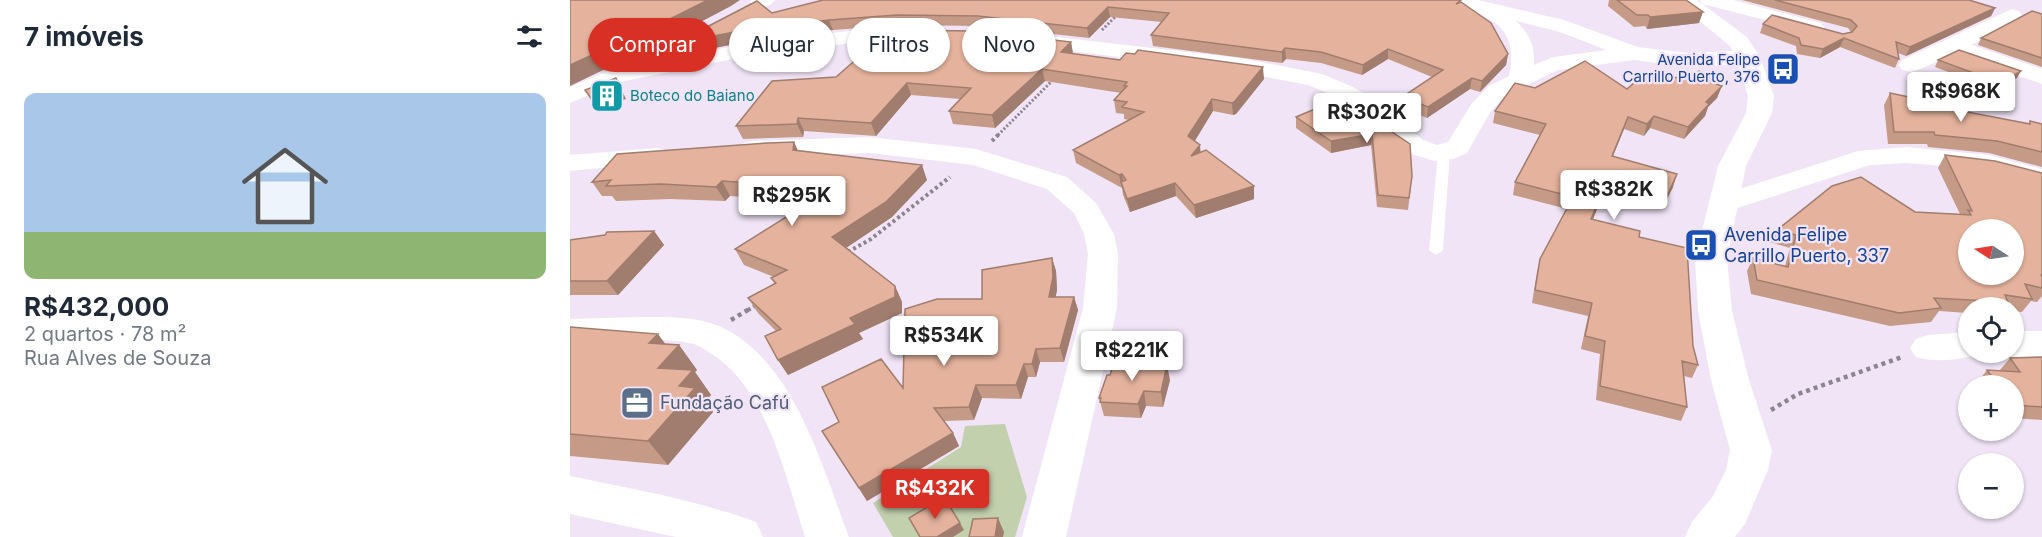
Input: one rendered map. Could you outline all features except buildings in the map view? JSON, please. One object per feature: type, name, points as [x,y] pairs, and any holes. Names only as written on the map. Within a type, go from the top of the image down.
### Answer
[{"type":"street","points":[[1453,0],[1483,5],[1564,26],[1634,53],[1689,60],[1748,57]]},
{"type":"street","points":[[1684,0],[1739,42],[1748,57],[1761,96],[1759,112],[1732,166],[1711,259],[1715,311],[1730,380],[1750,450],[1747,470],[1729,510],[1708,537]]},
{"type":"street","points":[[1710,0],[1829,31]]},
{"type":"street","points":[[739,13],[763,1]]},
{"type":"street","points":[[1483,5],[1518,34],[1523,41],[1526,55],[1520,79]]},
{"type":"street","points":[[1910,65],[1954,46],[2012,15]]},
{"type":"street","points":[[617,76],[793,42],[847,36]]},
{"type":"street","points":[[1056,44],[1240,64],[1314,80],[1343,91],[1370,107],[1406,141],[1423,150],[1444,153],[1458,147],[1481,108],[1497,91],[1553,64],[1634,53]]},
{"type":"street","points":[[1954,46],[2042,77]]},
{"type":"street","points":[[1689,60],[1760,89]]},
{"type":"street","points":[[570,96],[625,72]]},
{"type":"street","points":[[722,151],[870,145],[976,157],[1057,183],[1086,209],[1099,234],[1103,254],[1100,308],[1044,537]]},
{"type":"street","points":[[570,163],[687,154]]},
{"type":"street","points":[[1722,204],[1867,157],[1906,155],[1958,159],[1989,163],[2042,178]]},
{"type":"street","points":[[570,331],[630,328],[705,334],[735,351],[748,365],[780,411],[827,537]]},
{"type":"street","points":[[2024,344],[2042,344]]},
{"type":"street","points":[[1928,348],[1958,346]]},
{"type":"street","points":[[570,495],[675,517],[741,537]]},
{"type":"lane","points":[[1436,250],[1444,153]]},
{"type":"path","points":[[840,257],[871,239],[976,157],[1123,8]]},
{"type":"path","points":[[705,334],[767,298]]},
{"type":"path","points":[[1750,450],[1766,413],[1798,394],[1928,348]]},
{"type":"green space","points":[[1005,424],[1027,497],[1015,537],[893,537],[873,503],[961,447],[965,426]]},
{"type":"place","name":"Avenida Felipe Carrillo Puerto, 376","points":[[1783,69]]},
{"type":"place","name":"Boteco do Baiano","points":[[607,96]]},
{"type":"place","name":"Avenida Felipe Carrillo Puerto, 337","points":[[1701,245]]},
{"type":"place","name":"Fundação Cafú","points":[[637,403]]}]
